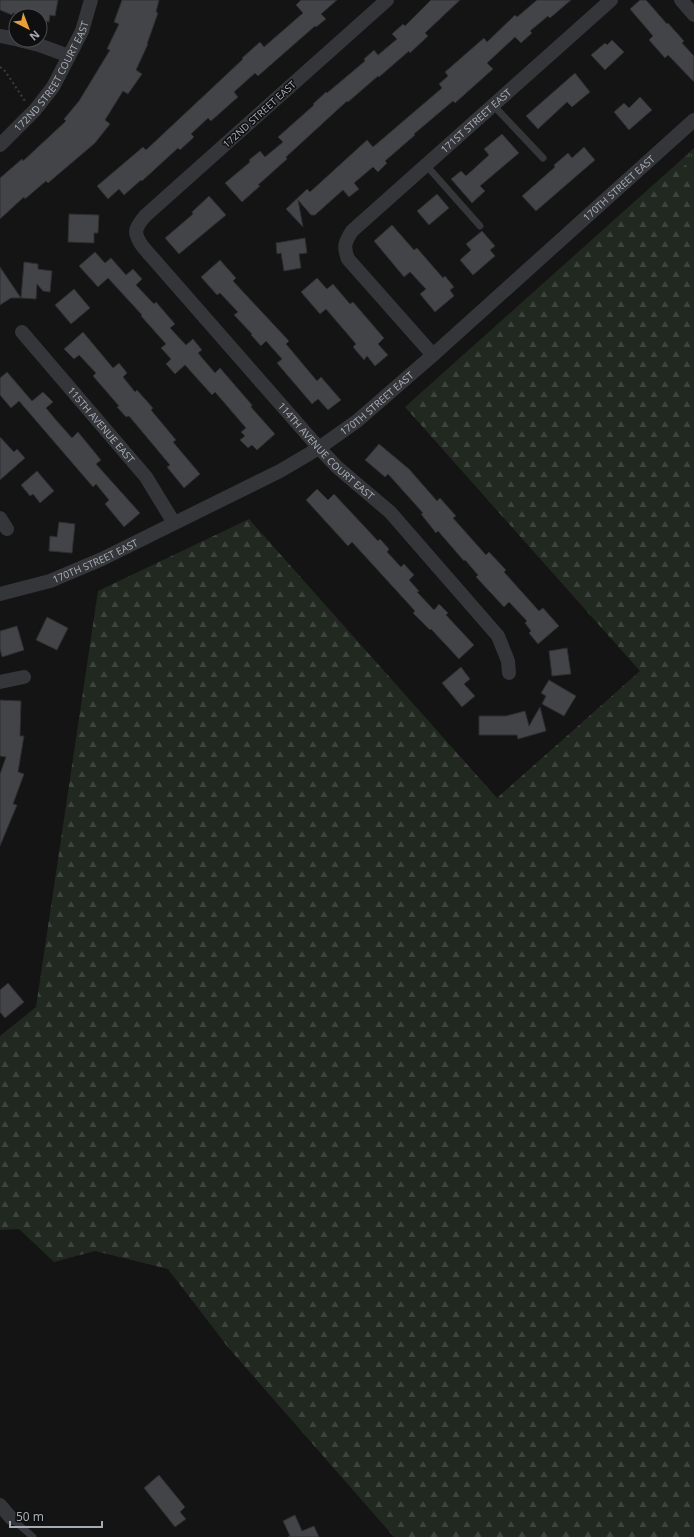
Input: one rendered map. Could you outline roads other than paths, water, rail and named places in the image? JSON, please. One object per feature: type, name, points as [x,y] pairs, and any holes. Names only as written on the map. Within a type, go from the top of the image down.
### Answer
[{"type":"street","name":"172ND STREET COURT EAST","points":[[0,145],[35,110],[53,87],[82,31],[91,0]]},
{"type":"street","name":"172ND STREET EAST","points":[[136,230],[137,225],[145,216],[386,0]]},
{"type":"street","name":"171ST STREET EAST","points":[[433,355],[357,271],[348,259],[344,246],[352,231],[611,0]]},
{"type":"street","points":[[681,0],[694,15]]},
{"type":"street","points":[[48,48],[69,56]]},
{"type":"street","name":"170TH STREET EAST","points":[[0,594],[50,581],[102,559],[280,471],[319,448],[357,421],[433,355],[694,120]]},
{"type":"street","name":"114TH AVENUE COURT EAST","points":[[136,230],[137,238],[143,247],[319,448],[337,467],[390,512],[498,636],[508,661],[509,673]]},
{"type":"street","name":"115TH AVENUE EAST","points":[[22,332],[146,477],[174,523]]},
{"type":"street","points":[[0,682],[24,677]]},
{"type":"street","points":[[0,1505],[11,1518]]},
{"type":"lane","points":[[493,105],[543,158]]},
{"type":"lane","points":[[426,165],[480,226]]},
{"type":"lane","points":[[11,1518],[33,1537]]}]
